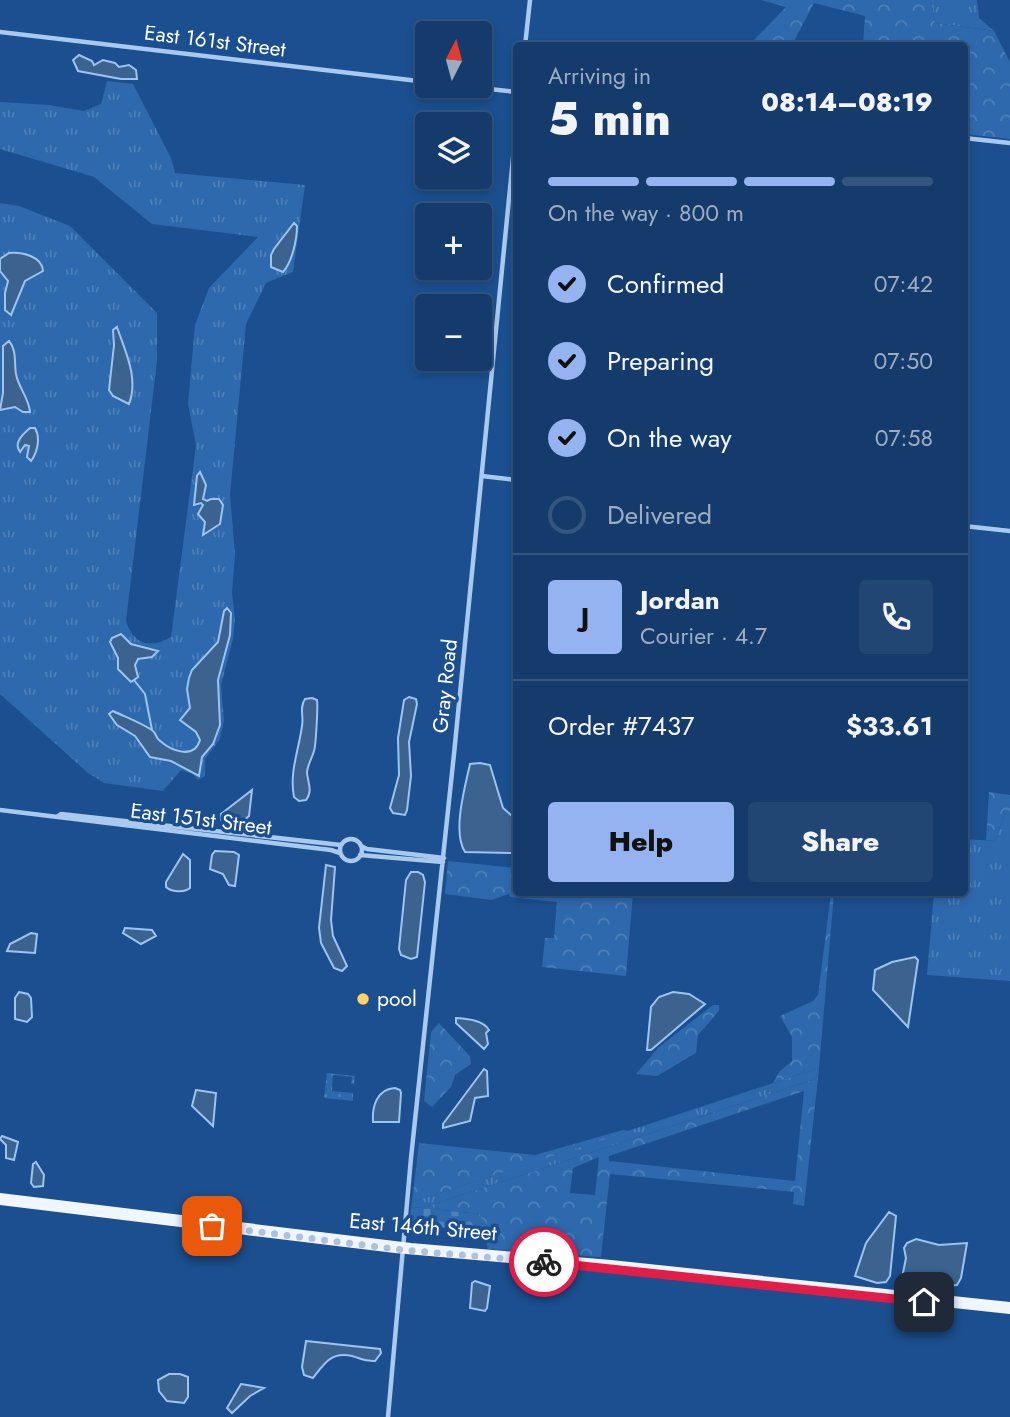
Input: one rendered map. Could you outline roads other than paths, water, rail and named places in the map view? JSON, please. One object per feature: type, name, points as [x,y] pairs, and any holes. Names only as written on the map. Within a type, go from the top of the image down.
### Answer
[{"type":"main road","name":"East 146th Street","points":[[0,1196],[403,1248],[611,1262],[1010,1305]]},
{"type":"main road","name":"East 146th Street","points":[[0,1202],[403,1248],[1010,1311]]},
{"type":"street","points":[[525,42],[530,0]]},
{"type":"street","name":"East 161st Street","points":[[0,32],[415,81]]},
{"type":"street","points":[[492,89],[513,92]]},
{"type":"street","points":[[968,138],[1010,143]]},
{"type":"street","name":"Gray Road","points":[[388,1417],[513,159]]},
{"type":"street","points":[[482,476],[513,480]]},
{"type":"street","points":[[968,526],[1010,531]]},
{"type":"street","name":"East 151st Street","points":[[0,810],[340,853]]},
{"type":"street","name":"East 151st Street","points":[[58,816],[61,814],[341,845]]},
{"type":"street","points":[[361,846],[360,855],[356,859],[350,860],[340,853],[344,841],[352,839],[367,849],[444,860]]},
{"type":"street","points":[[360,855],[444,860]]},
{"type":"waterway","points":[[134,680],[145,694],[152,730]]},
{"type":"place","name":"pool","points":[[363,999]]}]
